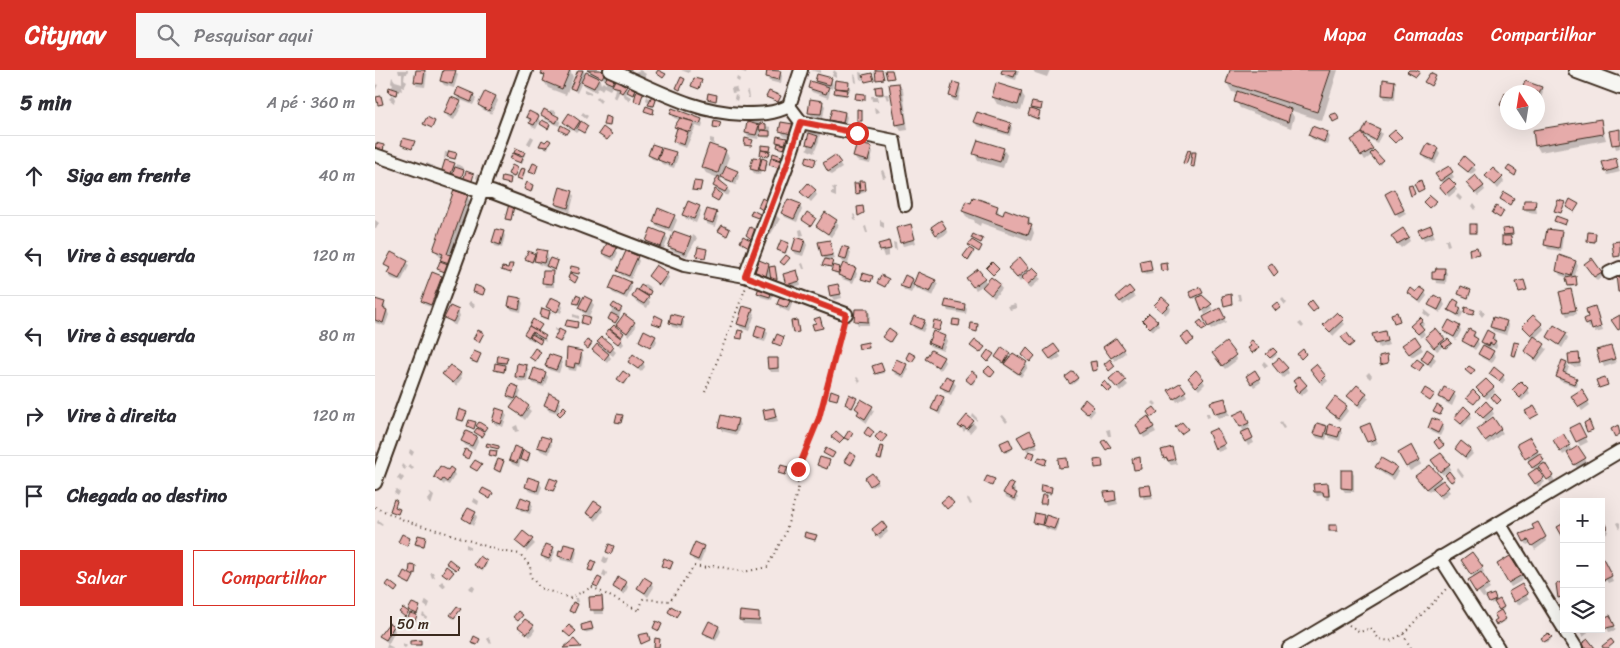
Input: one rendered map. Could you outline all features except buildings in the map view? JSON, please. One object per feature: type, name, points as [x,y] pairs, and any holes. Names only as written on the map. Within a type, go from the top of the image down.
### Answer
[{"type":"main road","points":[[1577,70],[1620,86]]},
{"type":"street","points":[[375,483],[526,70]]},
{"type":"street","points":[[610,70],[693,106],[722,114],[762,114],[789,106]]},
{"type":"street","points":[[789,106],[801,70]]},
{"type":"street","points":[[789,106],[801,122],[894,141],[905,205]]},
{"type":"street","points":[[745,276],[787,165],[801,122]]},
{"type":"street","points":[[375,155],[482,192],[492,192],[684,265],[745,276],[846,314]]},
{"type":"street","points":[[1289,648],[1620,451]]},
{"type":"street","points":[[1499,522],[1560,622]]},
{"type":"street","points":[[1440,557],[1498,648]]},
{"type":"street","points":[[1567,633],[1576,648]]},
{"type":"path","points":[[705,392],[746,287],[745,276]]},
{"type":"path","points":[[375,507],[406,521],[499,551],[520,554],[531,566],[531,577],[541,588],[570,598],[593,587],[639,611],[643,599],[670,601],[694,566],[707,568],[712,565],[744,572],[767,567],[785,534],[798,489],[798,469],[819,418],[846,314]]},
{"type":"path","points":[[1339,618],[1361,632],[1371,628],[1379,639],[1390,641],[1403,634],[1449,585],[1457,582]]},
{"type":"path","points":[[1403,634],[1411,648]]},
{"type":"route","points":[[798,469],[819,418],[846,314],[785,289],[745,276],[787,165],[801,122],[857,133]]}]
